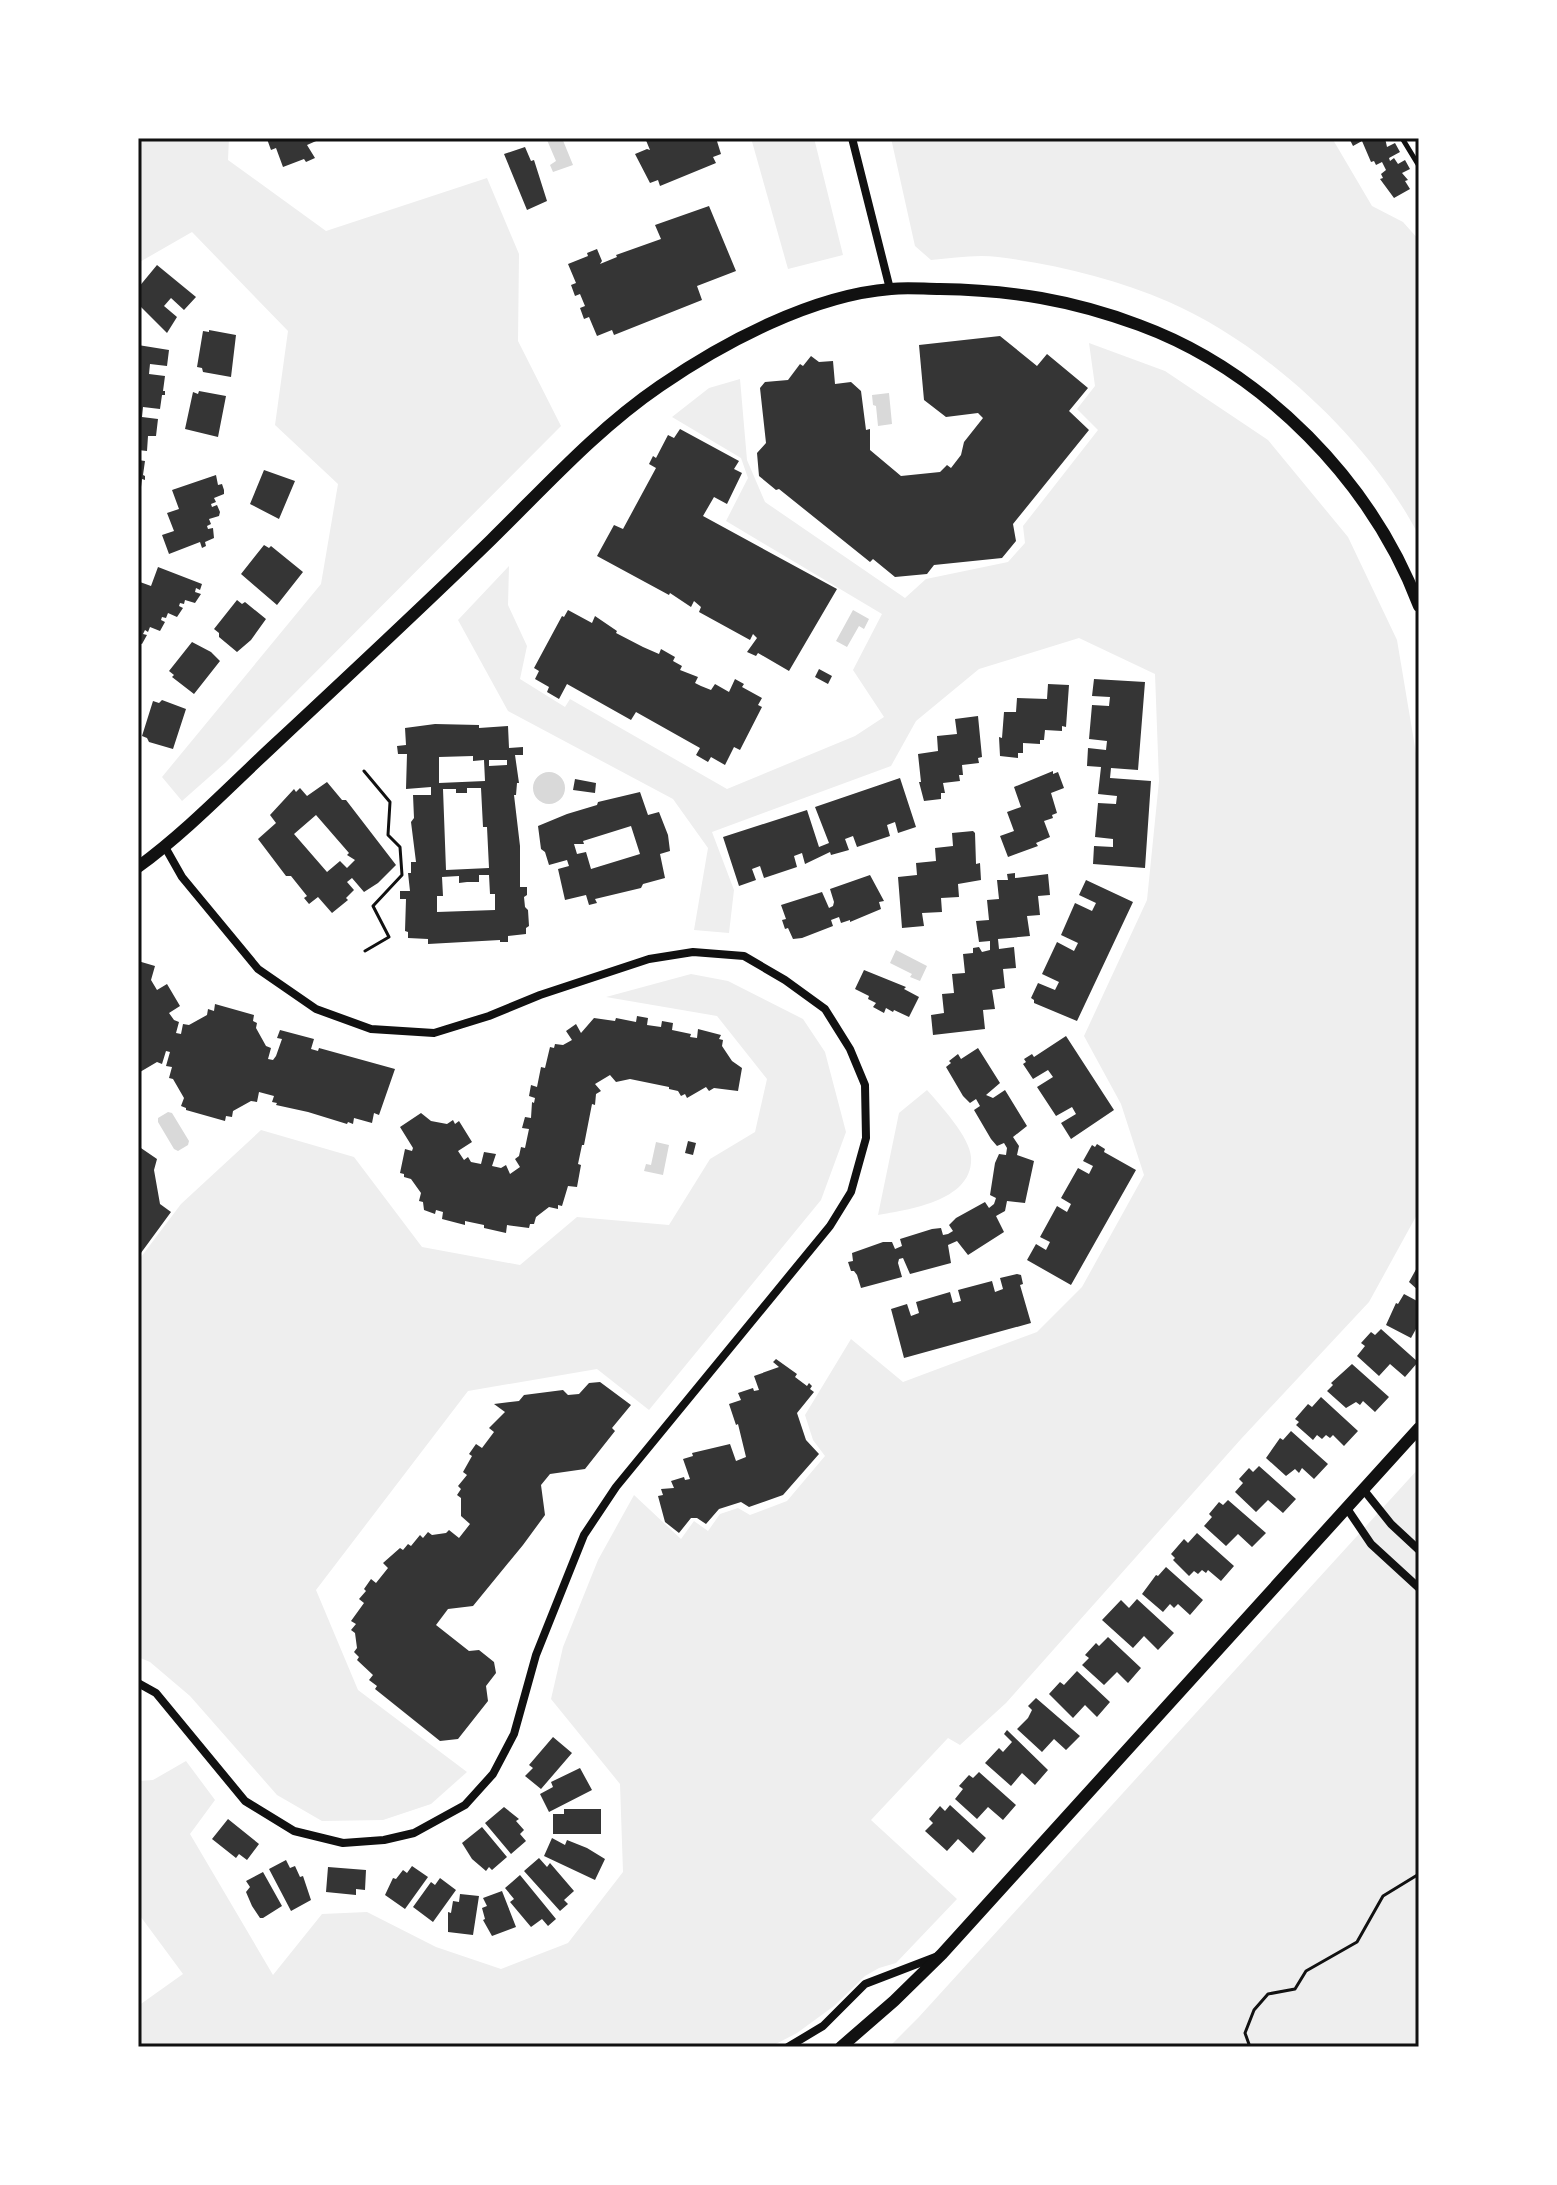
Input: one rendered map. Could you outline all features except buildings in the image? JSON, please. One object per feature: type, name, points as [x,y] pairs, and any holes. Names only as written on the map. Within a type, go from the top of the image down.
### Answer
[{"type":"street","points":[[852,138],[890,289]]},
{"type":"street","points":[[138,867],[165,847],[597,437],[657,388],[759,328],[820,306],[890,289],[977,289],[1037,295],[1099,310],[1210,359],[1270,402],[1320,449],[1365,505],[1398,557],[1419,606]]},
{"type":"street","points":[[138,1683],[156,1693],[245,1801],[294,1831],[343,1843],[384,1840],[414,1833],[465,1805],[493,1774],[514,1734],[536,1655],[584,1535],[616,1487],[830,1226],[851,1192],[866,1138],[865,1085],[850,1049],[825,1009],[744,956],[693,952],[649,959],[434,1033],[371,1029],[316,1009],[258,969],[182,877],[165,847]]},
{"type":"street","points":[[841,2047],[942,1954],[1419,1428]]},
{"type":"street","points":[[1363,1489],[1391,1524],[1419,1550]]},
{"type":"street","points":[[1346,1507],[1371,1544],[1419,1588]]},
{"type":"street","points":[[788,2047],[823,2026],[865,1984],[942,1954]]},
{"type":"lane","points":[[1402,138],[1419,166]]},
{"type":"path","points":[[364,771],[390,802],[388,835],[400,847],[402,875],[373,906],[389,937],[365,951]]},
{"type":"path","points":[[1250,2047],[1245,2033],[1254,2010],[1268,1994],[1295,1989],[1306,1971],[1357,1942],[1383,1896],[1419,1874]]},
{"type":"shaded area","points":[[138,138],[229,138],[228,160],[326,231],[487,178],[519,254],[518,341],[561,426],[225,763],[182,801],[162,777],[321,584],[338,484],[275,425],[288,331],[192,232],[138,263]]},
{"type":"shaded area","points":[[562,138],[573,165],[553,172],[550,165],[556,161],[547,140]]},
{"type":"shaded area","points":[[751,138],[814,138],[843,255],[788,269]]},
{"type":"shaded area","points":[[891,138],[1332,138],[1372,206],[1403,222],[1419,240],[1419,536],[1373,466],[1344,432],[1278,370],[1206,320],[1149,294],[1063,268],[990,256],[931,260],[915,246]]},
{"type":"shaded area","points":[[1089,343],[1165,371],[1268,440],[1348,537],[1397,640],[1419,771],[1419,1211],[1369,1302],[1241,1439],[1006,1703],[960,1745],[948,1738],[871,1820],[957,1899],[896,1963],[865,1976],[834,2006],[797,2033],[770,2047],[138,2047],[138,2006],[183,1974],[138,1913],[138,1781],[153,1780],[186,1761],[215,1800],[190,1834],[273,1975],[322,1914],[367,1912],[436,1947],[501,1969],[568,1943],[623,1872],[620,1784],[551,1699],[563,1647],[598,1560],[634,1495],[681,1539],[694,1521],[708,1531],[720,1514],[738,1508],[750,1515],[787,1501],[825,1456],[813,1440],[805,1415],[851,1339],[903,1382],[1037,1332],[1082,1287],[1144,1175],[1121,1104],[1084,1036],[1147,900],[1159,781],[1155,674],[1079,638],[979,669],[916,721],[891,766],[712,832],[734,890],[729,933],[694,930],[708,848],[673,799],[508,711],[458,620],[509,566],[508,605],[527,646],[520,679],[565,707],[570,699],[727,789],[855,736],[884,717],[853,670],[882,614],[726,521],[748,478],[741,458],[672,417],[709,388],[740,379],[747,460],[765,502],[905,598],[926,579],[1008,562],[1025,543],[1023,526],[1098,430],[1077,409],[1095,386]]},
{"type":"shaded area","points":[[889,393],[892,424],[878,426],[872,395]]},
{"type":"shaded area","points":[[853,610],[869,619],[864,629],[859,626],[847,647],[836,641]]},
{"type":"shaded area","points":[[549,772],[561,776],[565,788],[561,800],[549,804],[537,800],[533,788],[537,776]]},
{"type":"shaded area","points":[[896,950],[927,966],[920,981],[890,963]]},
{"type":"shaded area","points":[[691,974],[728,981],[803,1019],[825,1052],[846,1132],[821,1200],[649,1410],[597,1369],[468,1391],[316,1590],[358,1690],[467,1772],[431,1804],[383,1820],[322,1821],[277,1795],[190,1696],[150,1662],[138,1657],[138,1261],[181,1204],[261,1130],[354,1157],[422,1247],[520,1265],[577,1217],[669,1225],[710,1159],[755,1132],[767,1079],[717,1016],[606,997]]},
{"type":"shaded area","points":[[927,1090],[966,1140],[971,1157],[969,1172],[962,1184],[937,1201],[878,1215],[899,1113]]},
{"type":"shaded area","points":[[172,1113],[189,1141],[178,1151],[158,1122],[158,1118]]},
{"type":"shaded area","points":[[656,1142],[669,1145],[663,1175],[644,1171],[646,1164],[651,1165]]},
{"type":"shaded area","points":[[1419,1468],[1419,2047],[889,2047],[918,2018]]}]
